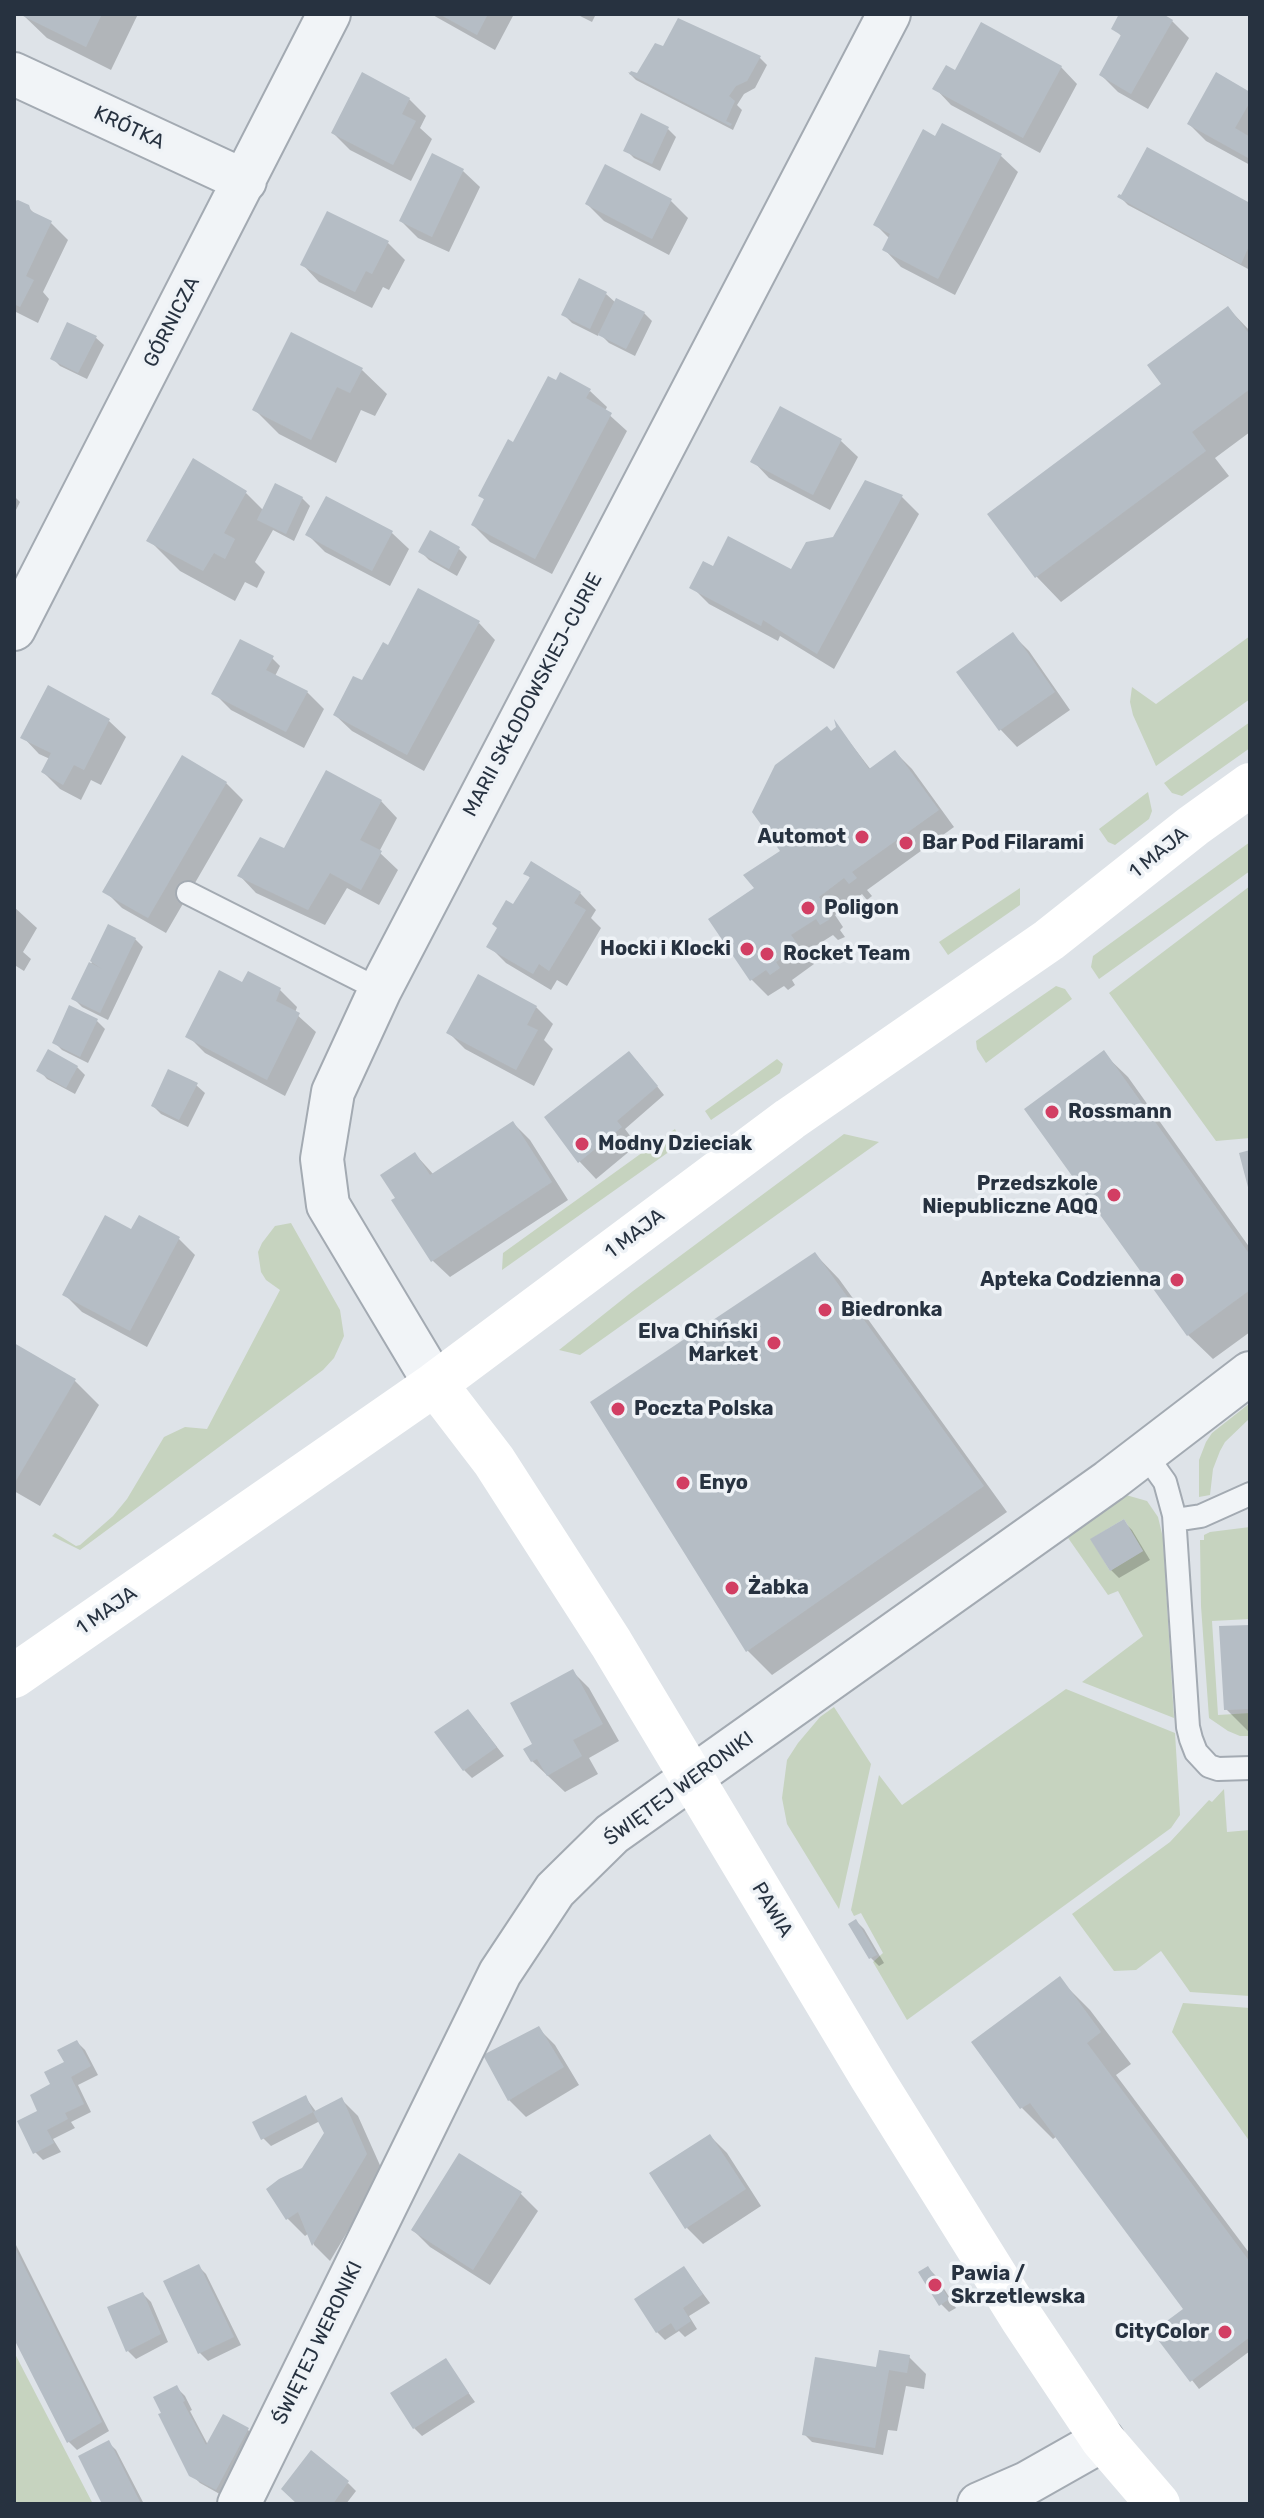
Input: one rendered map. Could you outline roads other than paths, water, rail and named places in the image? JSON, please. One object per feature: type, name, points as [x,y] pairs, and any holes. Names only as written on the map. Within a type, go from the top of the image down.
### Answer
[{"type":"street","name":"GÓRNICZA","points":[[14,629],[329,14]]},
{"type":"street","name":"MARII SKŁODOWSKIEJ-CURIE","points":[[435,1384],[328,1205],[322,1159],[333,1092],[380,990],[889,14]]},
{"type":"street","name":"KRÓTKA","points":[[14,74],[245,181]]},
{"type":"street","name":"1 MAJA","points":[[14,1676],[435,1384],[790,1119],[1057,934],[1250,785]]},
{"type":"street","name":"ŚWIĘTEJ WERONIKI","points":[[239,2504],[500,1973],[555,1890],[612,1834],[1109,1481],[1250,1373]]},
{"type":"street","name":"PAWIA","points":[[435,1384],[494,1461],[611,1643],[872,2078],[1023,2320],[1103,2440],[1158,2504]]},
{"type":"street","points":[[979,2504],[1034,2490],[1103,2440]]},
{"type":"lane","points":[[188,893],[380,990]]},
{"type":"lane","points":[[1145,1454],[1165,1482],[1175,1520],[1191,1739],[1196,1752],[1209,1766],[1218,1769],[1250,1768]]},
{"type":"lane","points":[[1175,1520],[1201,1516],[1250,1494]]},
{"type":"place","name":"Automot","points":[[862,837]]},
{"type":"place","name":"Bar Pod Filarami","points":[[906,843]]},
{"type":"place","name":"Poligon","points":[[808,908]]},
{"type":"place","name":"Hocki i Klocki","points":[[747,949]]},
{"type":"place","name":"Rocket Team","points":[[767,954]]},
{"type":"place","name":"Rossmann","points":[[1052,1112]]},
{"type":"place","name":"Modny Dzieciak","points":[[582,1144]]},
{"type":"place","name":"Przedszkole Niepubliczne AQQ","points":[[1114,1195]]},
{"type":"place","name":"Apteka Codzienna","points":[[1177,1280]]},
{"type":"place","name":"Biedronka","points":[[825,1310]]},
{"type":"place","name":"Elva Chiński Market","points":[[774,1343]]},
{"type":"place","name":"Poczta Polska","points":[[618,1409]]},
{"type":"place","name":"Enyo","points":[[683,1483]]},
{"type":"place","name":"Żabka","points":[[732,1588]]},
{"type":"place","name":"Pawia / Skrzetlewska","points":[[935,2285]]},
{"type":"place","name":"CityColor","points":[[1225,2332]]}]
